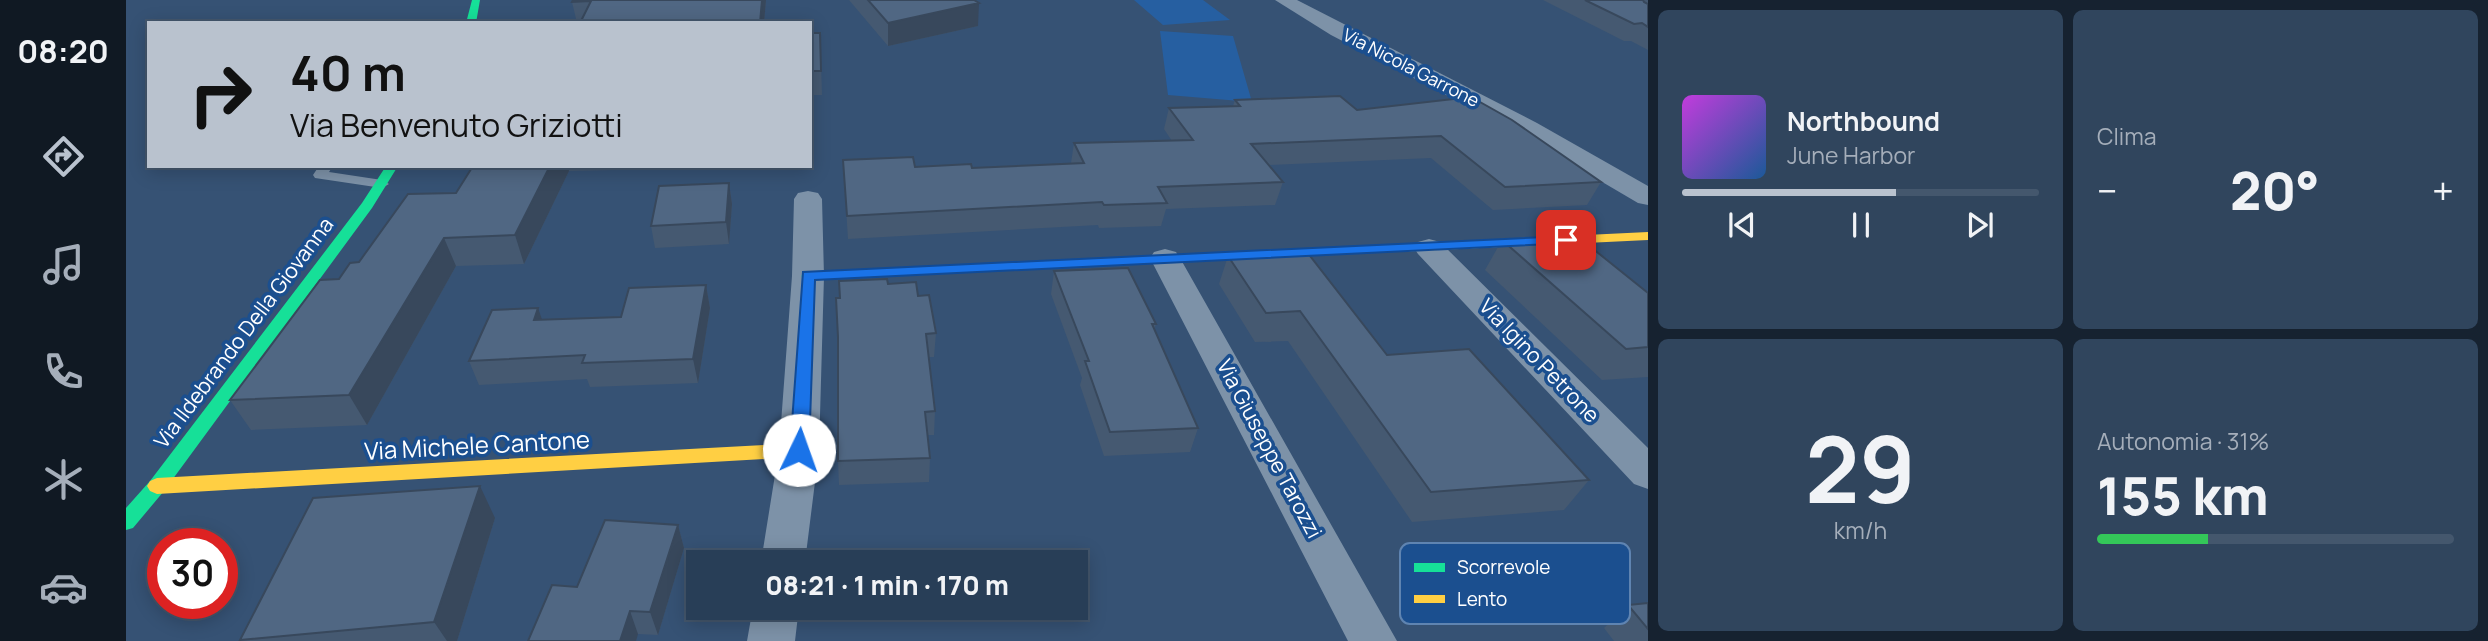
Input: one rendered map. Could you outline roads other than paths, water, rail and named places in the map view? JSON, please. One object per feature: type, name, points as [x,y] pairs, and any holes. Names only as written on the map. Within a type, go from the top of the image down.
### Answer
[{"type":"street","points":[[471,21],[476,0]]},
{"type":"street","name":"Via Nicola Garrone","points":[[1284,0],[1338,31],[1528,128],[1648,197]]},
{"type":"street","name":"Via Ildebrando Della Giovanna","points":[[126,522],[157,486],[382,184],[391,168]]},
{"type":"street","points":[[785,550],[799,450],[808,276],[808,199]]},
{"type":"street","points":[[808,276],[1648,236]]},
{"type":"street","name":"Via Igino Petrone","points":[[1429,248],[1648,473]]},
{"type":"street","name":"Via Giuseppe Tarozzi","points":[[1165,258],[1373,641]]},
{"type":"street","name":"Via Michele Cantone","points":[[157,486],[799,450]]},
{"type":"street","points":[[771,641],[774,620]]},
{"type":"lane","points":[[325,168],[320,175],[382,184]]}]
